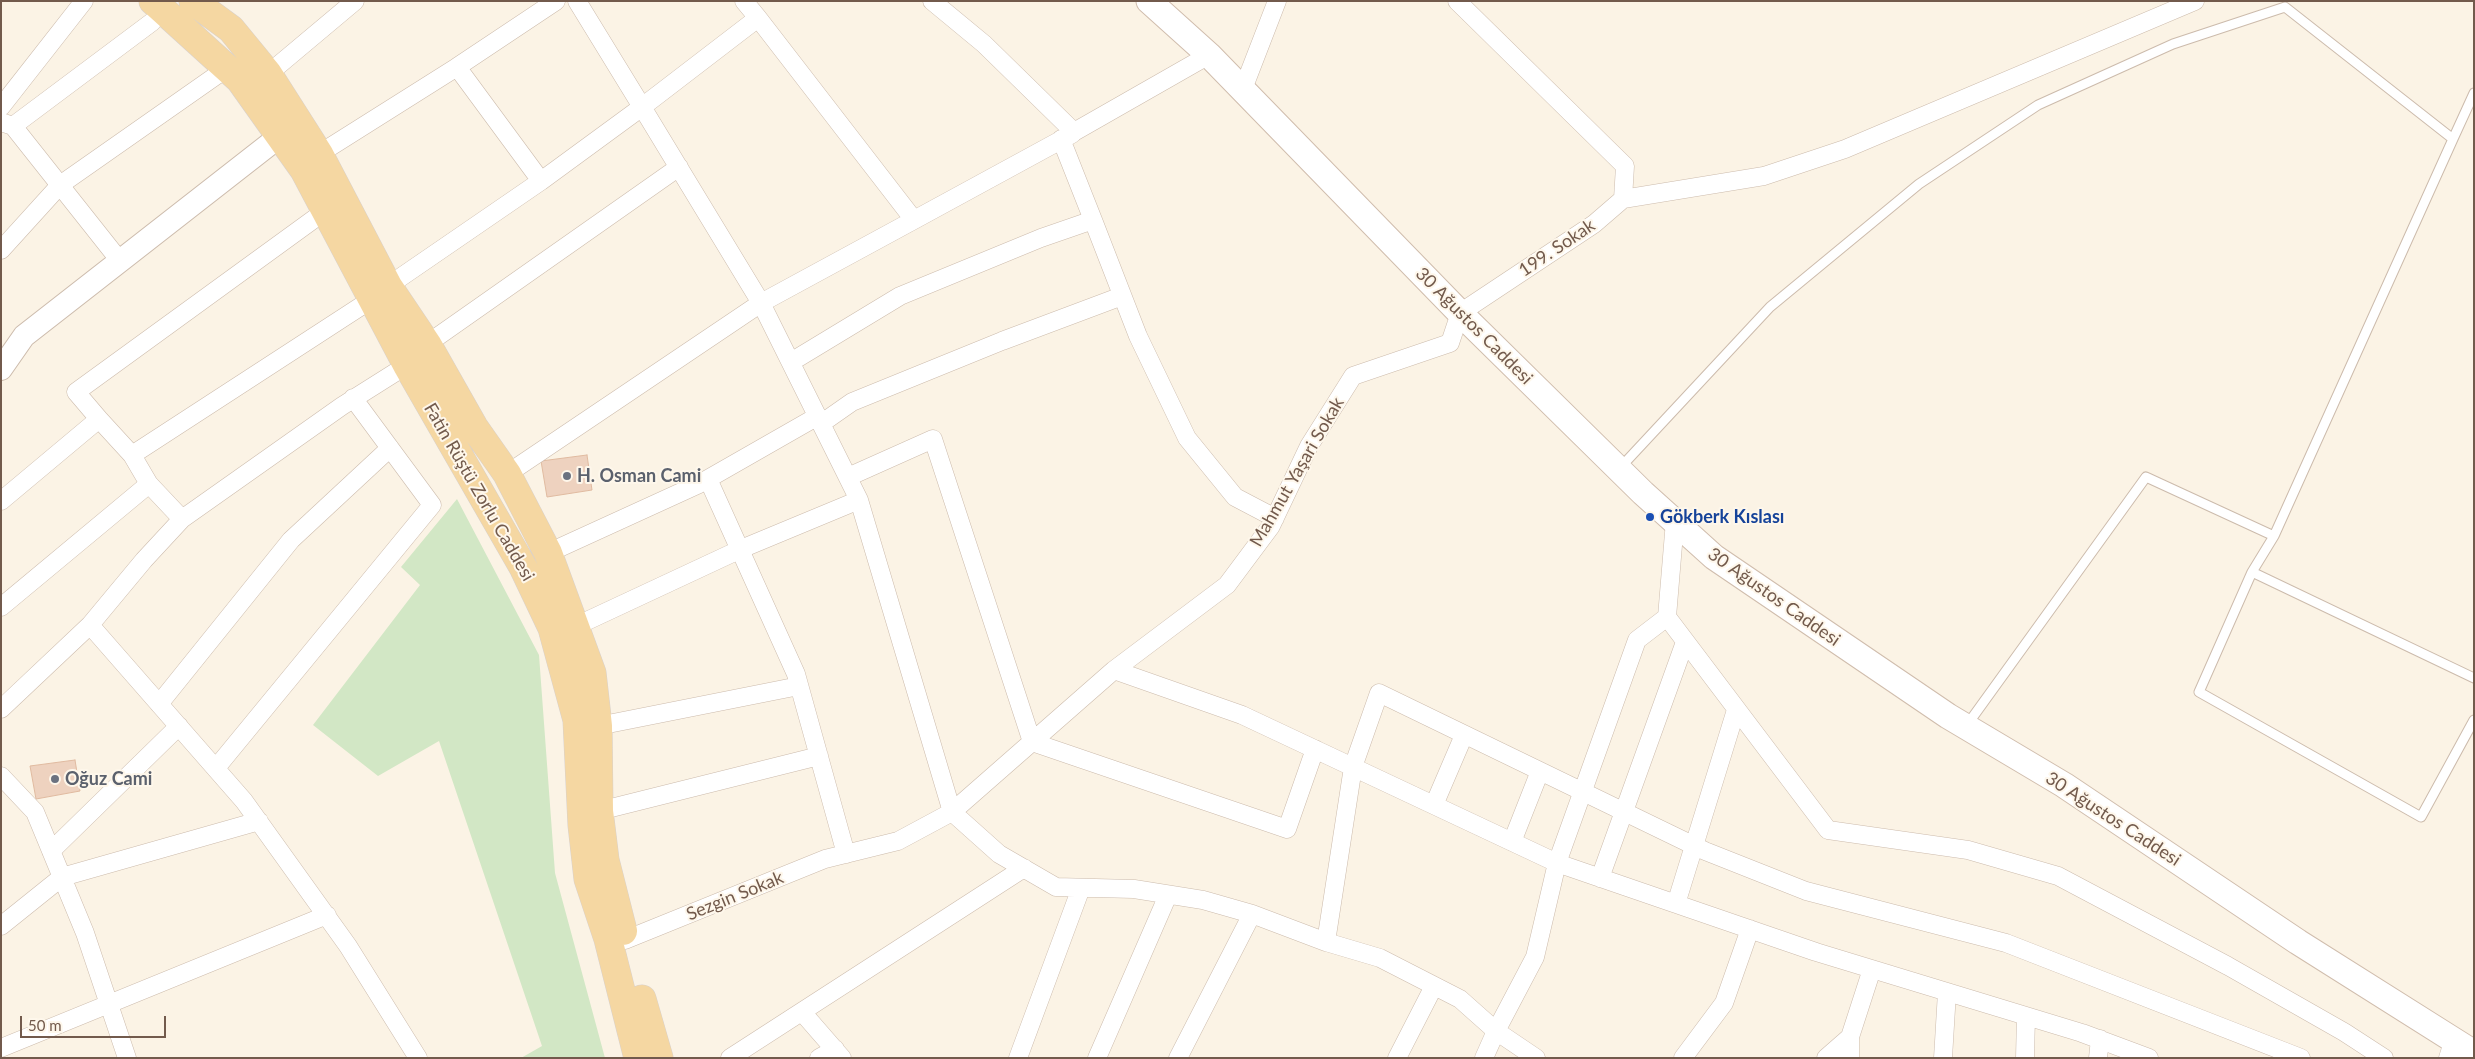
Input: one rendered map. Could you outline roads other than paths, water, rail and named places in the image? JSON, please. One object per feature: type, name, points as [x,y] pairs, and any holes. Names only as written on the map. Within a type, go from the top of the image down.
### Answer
[{"type":"main road","name":"30 Ağustos Caddesi","points":[[1149,1],[1209,55],[1243,89],[1460,313],[1619,469],[1714,557],[1966,727],[2064,785],[2458,1050]]},
{"type":"main road","name":"Fatin Rüştü Zorlu Caddesi","points":[[203,4],[231,30],[268,74],[319,154],[380,293],[407,365],[524,568],[552,628],[577,720],[582,825],[588,879],[608,939],[638,1058]]},
{"type":"main road","name":"Fatin Rüştü Zorlu Caddesi","points":[[152,11],[240,80],[304,170],[326,211],[380,293],[427,344],[474,427],[507,474],[548,553],[592,673],[598,726],[599,811],[604,860],[659,1058]]},
{"type":"street","points":[[1,107],[84,1]]},
{"type":"street","points":[[268,74],[355,1]]},
{"type":"street","points":[[319,154],[457,68],[556,1]]},
{"type":"street","points":[[577,1],[761,303],[859,500],[952,812],[999,854],[1056,887],[1134,890],[1203,900],[1252,914],[1326,942],[1380,958],[1460,1000],[1496,1031],[1536,1058]]},
{"type":"street","points":[[744,1],[914,220]]},
{"type":"street","points":[[932,1],[984,44],[1068,136],[1093,220],[1122,296],[1138,336],[1187,438],[1235,497],[1275,518]]},
{"type":"street","points":[[1243,89],[1277,1]]},
{"type":"street","points":[[1457,1],[1625,166],[1623,199],[1764,176],[1845,149],[2195,1]]},
{"type":"street","points":[[120,261],[60,185],[7,124],[152,11]]},
{"type":"street","points":[[132,455],[380,293],[541,181],[758,18]]},
{"type":"street","points":[[507,474],[761,303],[1068,136],[1209,55]]},
{"type":"street","points":[[1,250],[60,185],[227,68]]},
{"type":"street","points":[[457,68],[541,181]]},
{"type":"street","points":[[1,369],[24,336],[280,136]]},
{"type":"street","points":[[427,344],[679,167]]},
{"type":"street","name":"199. Sokak","points":[[1460,313],[1594,224],[1623,199]]},
{"type":"street","points":[[182,519],[149,484],[132,455],[76,392],[326,211]]},
{"type":"street","points":[[791,362],[900,296],[1041,238],[1093,220]]},
{"type":"street","points":[[548,553],[708,479],[852,402],[1002,341],[1122,296]]},
{"type":"street","name":"Mahmut Yaşari Sokak","points":[[952,812],[1114,670],[1227,585],[1275,518],[1309,446],[1353,376],[1450,343],[1460,313]]},
{"type":"street","points":[[1,709],[90,625],[144,560],[182,519],[353,398],[407,365]]},
{"type":"street","points":[[216,768],[432,506],[353,398]]},
{"type":"street","points":[[1,501],[100,419]]},
{"type":"street","points":[[848,477],[933,439],[1032,742],[1287,829],[1315,749]]},
{"type":"street","points":[[159,704],[291,540],[390,448]]},
{"type":"street","points":[[708,479],[741,549],[799,686],[846,854]]},
{"type":"street","points":[[1,606],[149,484]]},
{"type":"street","points":[[576,626],[741,549],[859,500]]},
{"type":"street","points":[[1675,521],[1666,617],[1828,830],[1968,850],[2058,876],[2228,966],[2344,1032],[2384,1058]]},
{"type":"street","points":[[1484,1058],[1535,957],[1557,863],[1581,791],[1637,640],[1666,617]]},
{"type":"street","points":[[90,625],[216,768],[259,821],[348,946],[418,1058]]},
{"type":"street","points":[[1600,878],[1685,642]]},
{"type":"street","points":[[1114,670],[1242,715],[1557,863],[1872,969],[2100,1039],[2149,1058]]},
{"type":"street","points":[[598,726],[799,686]]},
{"type":"street","points":[[1326,942],[1353,767],[1379,692],[1695,846],[1806,891],[2006,943],[2301,1058]]},
{"type":"street","points":[[1676,904],[1736,710]]},
{"type":"street","points":[[51,851],[179,726]]},
{"type":"street","points":[[1434,805],[1464,735]]},
{"type":"street","points":[[599,811],[819,756]]},
{"type":"street","points":[[1512,842],[1540,771]]},
{"type":"street","points":[[5,787],[35,812],[85,933],[127,1058]]},
{"type":"street","name":"Sezgin Sokak","points":[[625,940],[825,859],[898,841],[952,812]]},
{"type":"street","points":[[1,926],[62,877],[259,821]]},
{"type":"street","points":[[730,1058],[1024,868]]},
{"type":"street","points":[[1018,1058],[1081,888]]},
{"type":"street","points":[[1097,1058],[1168,894]]},
{"type":"street","points":[[1178,1058],[1252,914]]},
{"type":"street","points":[[1,1048],[327,915]]},
{"type":"street","points":[[1683,1058],[1724,1003],[1750,929]]},
{"type":"street","points":[[1850,1058],[1850,1037],[1872,969]]},
{"type":"street","points":[[1397,1058],[1434,986]]},
{"type":"street","points":[[1942,1058],[1947,992]]},
{"type":"street","points":[[802,1012],[839,1054]]},
{"type":"street","points":[[2025,1058],[2026,1016]]},
{"type":"street","points":[[1826,1058],[1850,1037]]},
{"type":"street","points":[[2098,1058],[2100,1039]]},
{"type":"street","points":[[819,1058],[839,1054]]},
{"type":"lane","points":[[1619,469],[1770,307],[1919,184],[2038,105],[2173,44],[2285,6],[2453,139]]},
{"type":"lane","points":[[2474,93],[2274,536],[2252,572],[2199,692],[2421,817],[2474,720]]},
{"type":"lane","points":[[1966,727],[2146,476],[2274,536]]},
{"type":"lane","points":[[2252,572],[2474,678]]},
{"type":"place","name":"H. Osman Cami","points":[[567,476]]},
{"type":"place","name":"Gökberk Kıslası","points":[[1650,517]]},
{"type":"place","name":"Oğuz Cami","points":[[55,779]]}]
